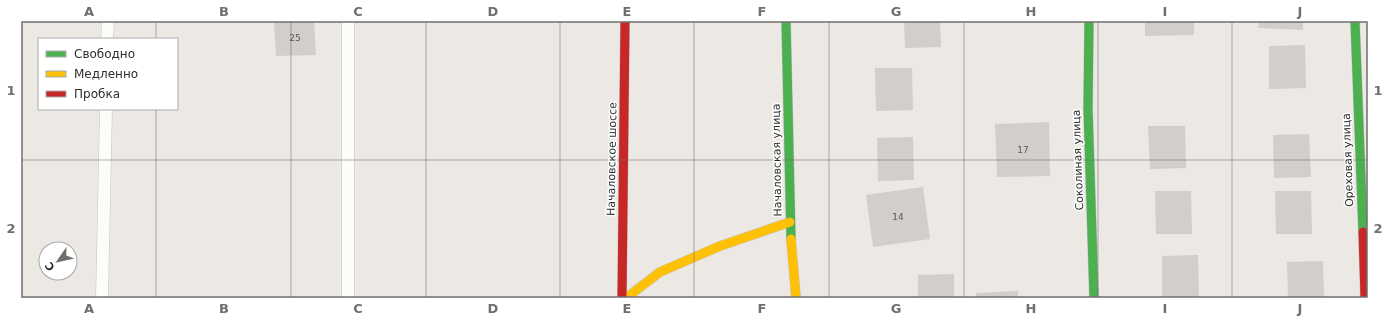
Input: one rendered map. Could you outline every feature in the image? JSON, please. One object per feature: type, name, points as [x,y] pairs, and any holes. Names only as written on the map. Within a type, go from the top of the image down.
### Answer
[{"type":"street","name":"Началовское шоссе","points":[[622,298],[625,21]]},
{"type":"street","name":"Началовская улица","points":[[786,21],[790,222],[796,298]]},
{"type":"street","name":"Соколиная улица","points":[[1090,21],[1088,108],[1094,298]]},
{"type":"street","name":"Ореховая улица","points":[[1354,21],[1365,298]]},
{"type":"street","points":[[626,298],[660,272],[720,246],[790,222]]},
{"type":"lane","points":[[107,38],[108,21]]},
{"type":"lane","points":[[348,21],[348,298]]},
{"type":"lane","points":[[102,298],[106,110]]},
{"type":"building","points":[[274,21],[314,21],[316,55],[276,56]]},
{"type":"building","points":[[904,21],[940,21],[941,47],[905,48]]},
{"type":"building","points":[[1145,21],[1194,21],[1194,35],[1145,36]]},
{"type":"building","points":[[1259,21],[1303,21],[1303,30],[1258,28]]},
{"type":"building","points":[[1305,45],[1306,88],[1269,89],[1269,46]]},
{"type":"building","points":[[875,68],[912,68],[913,110],[876,111]]},
{"type":"building","points":[[1049,122],[1050,176],[997,177],[995,124]]},
{"type":"building","points":[[1148,126],[1185,126],[1186,168],[1150,169]]},
{"type":"building","points":[[1309,134],[1311,177],[1274,178],[1273,135]]},
{"type":"building","points":[[913,137],[914,180],[878,181],[877,138]]},
{"type":"building","points":[[923,187],[930,239],[873,247],[866,195]]},
{"type":"building","points":[[1155,191],[1191,191],[1192,234],[1156,234]]},
{"type":"building","points":[[1275,191],[1311,191],[1312,234],[1276,234]]},
{"type":"building","points":[[1198,255],[1199,298],[1162,298],[1162,256]]},
{"type":"building","points":[[1323,261],[1324,298],[1288,298],[1287,262]]},
{"type":"building","points":[[954,274],[954,298],[918,298],[918,275]]},
{"type":"building","points":[[1018,291],[1018,298],[976,298],[976,293]]},
{"type":"traffic: fast","points":[[786,21],[791,239]]},
{"type":"traffic: fast","points":[[1089,21],[1088,108],[1094,298]]},
{"type":"traffic: fast","points":[[1355,21],[1363,232]]},
{"type":"traffic: slow","points":[[626,298],[660,272],[720,246],[790,222]]},
{"type":"traffic: slow","points":[[791,239],[796,298]]},
{"type":"traffic: jam","points":[[622,298],[625,21]]},
{"type":"traffic: jam","points":[[1363,232],[1365,298]]}]
